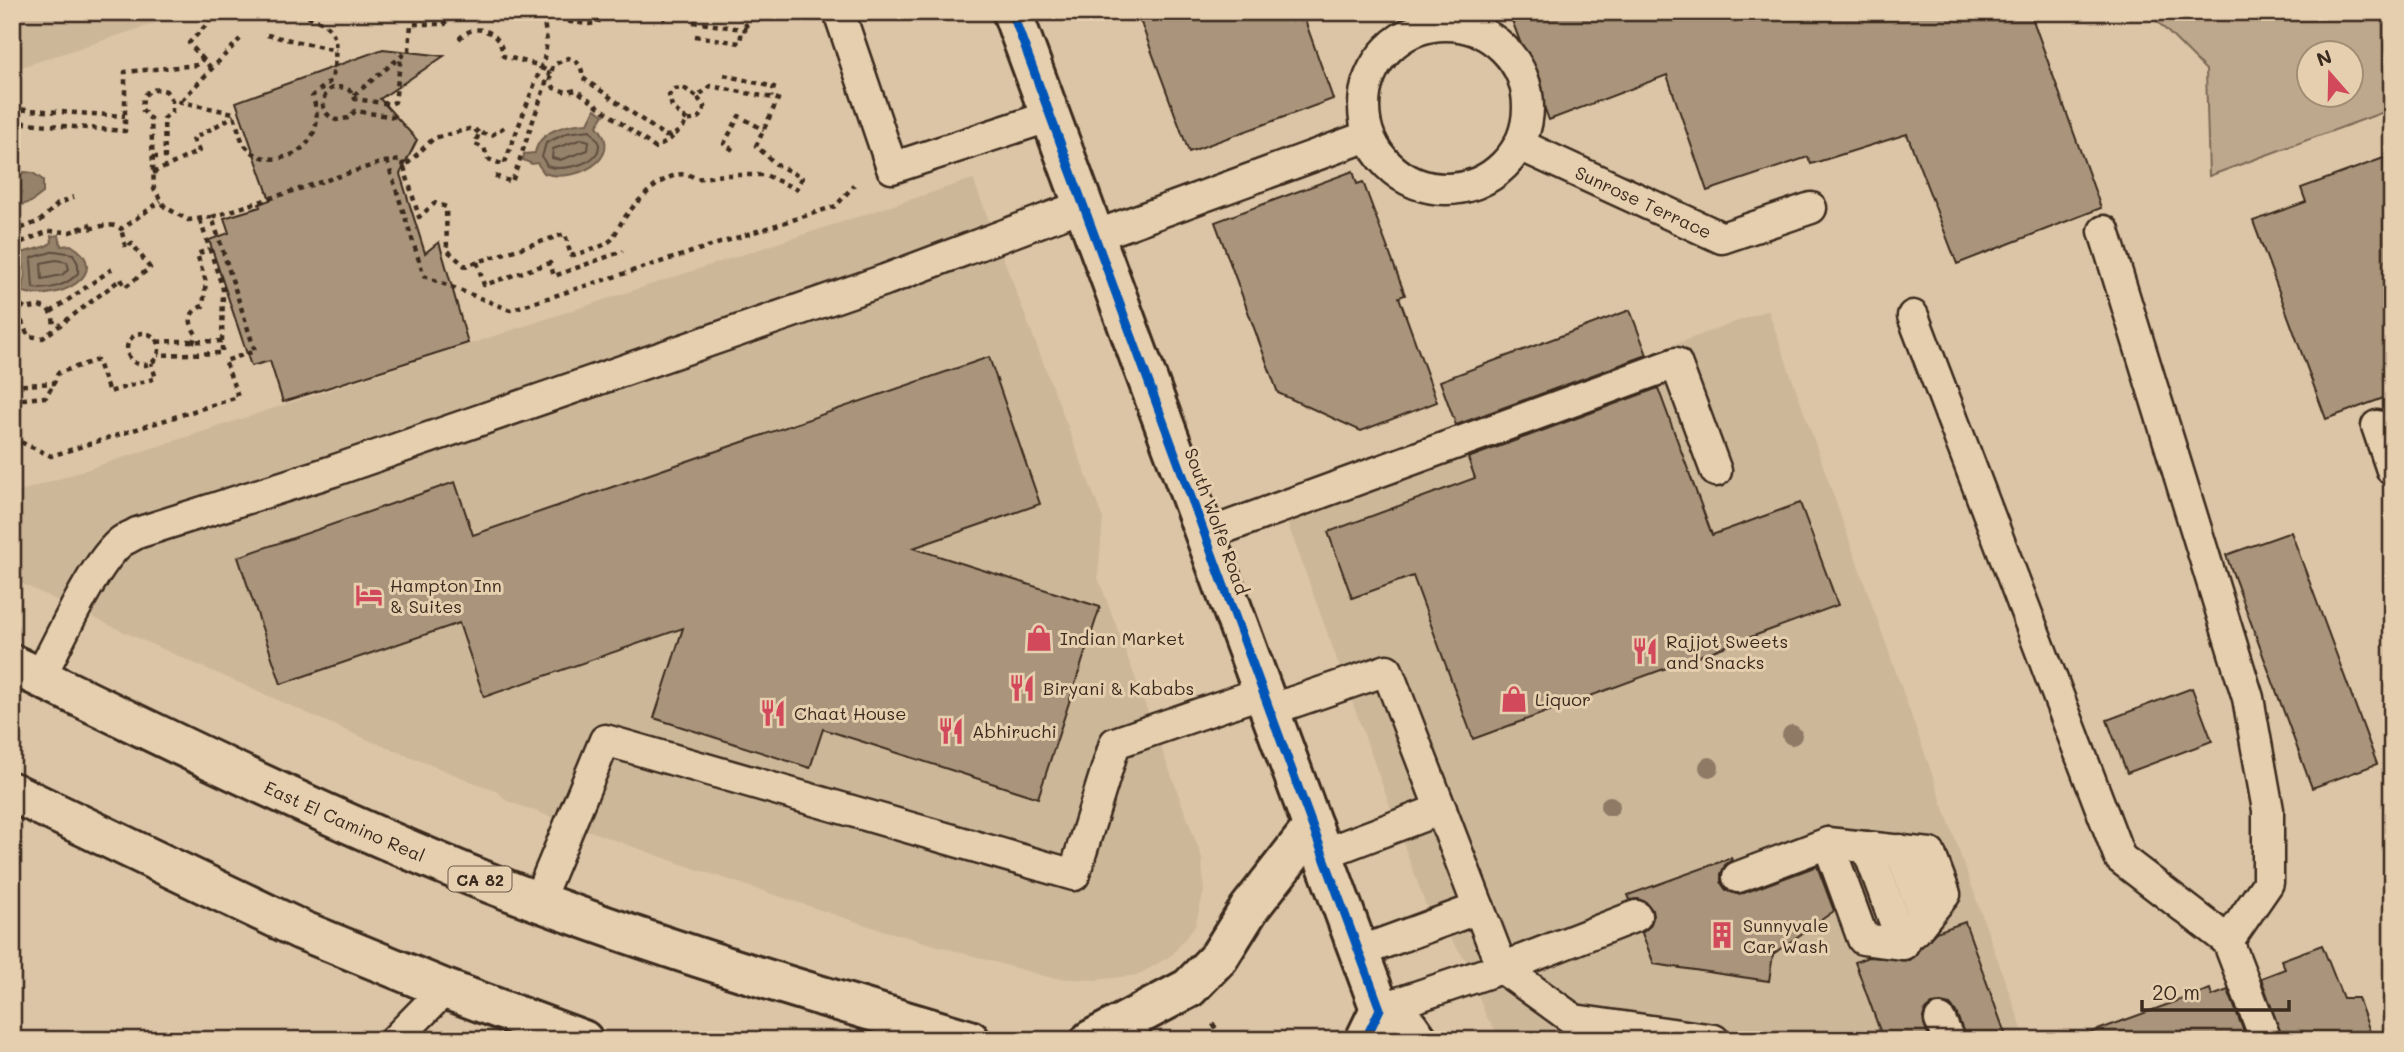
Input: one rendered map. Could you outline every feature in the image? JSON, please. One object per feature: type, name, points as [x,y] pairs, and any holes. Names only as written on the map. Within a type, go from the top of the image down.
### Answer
[{"type":"main road","name":"South Wolfe Road","points":[[1013,12],[1359,951],[1373,1024]]},
{"type":"main road","name":"East El Camino Real","points":[[26,670],[346,823],[538,901],[646,940],[970,1040]]},
{"type":"main road","points":[[12,792],[301,930],[446,989],[583,1040]]},
{"type":"main road","points":[[1091,1040],[1189,988],[1219,957],[1249,909],[1318,840]]},
{"type":"main road","points":[[1373,1024],[1409,1027],[1418,1040]]},
{"type":"lane","points":[[839,12],[892,168],[1051,117]]},
{"type":"lane","points":[[1446,23],[1473,28],[1496,41],[1517,65],[1527,90],[1528,117],[1520,145],[1502,167],[1482,182],[1452,189],[1422,186],[1394,172],[1374,150],[1368,136],[1363,99],[1370,71],[1387,47],[1419,28],[1446,23]]},
{"type":"lane","points":[[26,670],[108,556],[122,541],[137,533],[333,471],[859,289],[1368,136]]},
{"type":"lane","name":"Sunrose Terrace","points":[[1520,145],[1722,238],[1811,208]]},
{"type":"lane","points":[[2104,231],[2248,698],[2269,810],[2268,883],[2228,941]]},
{"type":"lane","points":[[1913,316],[2120,858],[2228,941],[2266,1040]]},
{"type":"lane","points":[[1205,535],[1676,363],[1716,471]]},
{"type":"lane","points":[[2377,426],[2392,470]]},
{"type":"lane","points":[[538,901],[606,740],[1074,875],[1115,743],[1387,670],[1502,968],[1574,1020],[1714,1040]]},
{"type":"lane","points":[[1318,840],[1441,809]]},
{"type":"lane","points":[[1828,843],[1863,939],[1903,944]]},
{"type":"lane","points":[[1738,877],[1828,843],[1900,850],[1925,918],[1903,944]]},
{"type":"lane","points":[[1867,847],[1903,944]]},
{"type":"lane","points":[[1359,951],[1479,908]]},
{"type":"lane","points":[[1373,1024],[1502,968],[1636,916]]},
{"type":"lane","points":[[395,1040],[446,989]]},
{"type":"path","points":[[172,100],[233,113],[244,143],[255,153],[273,158],[302,151],[316,128],[317,106],[312,96],[332,80],[337,50],[332,30],[315,18],[297,14],[298,12]]},
{"type":"path","points":[[354,95],[409,50],[411,24],[445,24],[445,12]]},
{"type":"path","points":[[479,133],[475,144],[484,148],[488,159],[504,164],[541,67],[547,42],[543,13],[562,12],[570,22],[589,24],[598,23],[602,12]]},
{"type":"path","points":[[656,12],[665,20]]},
{"type":"path","points":[[693,12],[692,22],[749,30],[738,12]]},
{"type":"path","points":[[212,69],[188,43],[214,17]]},
{"type":"path","points":[[459,39],[471,30],[480,28],[489,31],[500,43],[503,56],[550,71]]},
{"type":"path","points":[[695,36],[740,43],[742,29]]},
{"type":"path","points":[[267,35],[337,50]]},
{"type":"path","points":[[181,101],[240,38]]},
{"type":"path","points":[[395,117],[355,111],[349,118],[336,120],[322,107],[326,93],[335,87],[346,88],[355,99],[390,104],[395,102],[401,56]]},
{"type":"path","points":[[495,176],[512,181],[550,71],[559,60],[568,58],[576,61],[581,66],[583,78],[666,136],[678,132]]},
{"type":"path","points":[[12,122],[125,131],[125,72],[197,65],[202,59]]},
{"type":"path","points":[[550,71],[554,88],[567,92],[576,90],[654,148],[667,142],[687,120]]},
{"type":"path","points":[[724,75],[774,87],[771,97]]},
{"type":"path","points":[[153,157],[165,157],[164,118],[172,112],[172,100],[166,91],[156,88],[143,98],[142,109],[151,118],[154,190],[165,207],[188,220],[212,217],[387,161],[402,160],[419,217],[435,203],[446,206],[447,250],[465,266],[565,234],[571,256],[610,241],[637,201],[662,181],[682,173],[691,174],[696,179],[724,175],[765,175],[796,189],[802,178],[776,164],[756,146],[778,99],[710,86],[697,97]]},
{"type":"path","points":[[684,88],[697,97],[704,106],[702,115],[698,119],[687,120],[672,107],[669,95],[674,89],[684,88]]},
{"type":"path","points":[[12,109],[125,116]]},
{"type":"path","points":[[153,173],[199,151],[193,139],[234,116]]},
{"type":"path","points":[[733,150],[724,144],[739,117],[764,130]]},
{"type":"path","points":[[404,167],[434,138],[473,128],[479,133],[492,135],[504,127]]},
{"type":"path","points":[[387,161],[424,276],[510,310],[836,206],[886,147]]},
{"type":"path","points":[[12,232],[40,220],[58,204],[74,197]]},
{"type":"path","points":[[121,229],[161,201]]},
{"type":"path","points":[[12,438],[51,456],[237,397],[225,361],[255,351],[212,217]]},
{"type":"path","points":[[158,355],[222,353],[223,289],[200,220]]},
{"type":"path","points":[[12,246],[48,232],[70,232],[91,224]]},
{"type":"path","points":[[12,316],[22,322],[28,336],[43,338],[121,279],[125,287],[150,268],[132,243],[126,248],[118,225],[80,228]]},
{"type":"path","points":[[193,343],[196,334],[190,326],[190,319],[196,309],[202,306],[206,282],[197,254],[210,249]]},
{"type":"path","points":[[477,262],[484,285],[550,263],[554,276],[623,251]]},
{"type":"path","points":[[51,312],[112,269]]},
{"type":"path","points":[[12,300],[27,309],[44,307],[51,312],[55,325],[53,329]]},
{"type":"path","points":[[144,333],[157,342],[158,355],[151,363],[142,366],[133,363],[127,355],[127,344],[133,336],[144,333]]},
{"type":"path","points":[[157,342],[183,339],[193,343],[222,341]]},
{"type":"path","points":[[12,400],[47,397],[58,373],[97,360],[109,392],[156,378],[151,363]]},
{"type":"path","points":[[12,386],[54,383]]},
{"type":"shaded area","points":[[12,12],[190,12],[12,70]]},
{"type":"shaded area","points":[[2148,12],[2392,12],[2392,109],[2209,176],[2206,70]]},
{"type":"shaded area","points":[[973,179],[1103,519],[1098,577],[1202,858],[1204,891],[1195,926],[1172,955],[1138,975],[1096,980],[1051,978],[875,928],[681,864],[507,801],[498,792],[361,737],[12,579],[12,494]]},
{"type":"shaded area","points":[[1768,310],[2026,1040],[1502,1040],[1486,1016],[1465,959],[1425,903],[1276,491]]},
{"type":"water","points":[[595,109],[604,115],[597,126],[604,138],[605,149],[601,159],[592,166],[581,172],[555,176],[544,173],[537,163],[523,160],[524,154],[535,153],[542,139],[548,134],[563,127],[588,123]]},
{"type":"water","points":[[33,173],[43,180],[43,193],[31,202],[12,208],[12,174]]},
{"type":"water","points":[[59,235],[61,246],[71,245],[83,255],[87,266],[84,275],[64,290],[50,294],[21,291],[25,273],[18,255],[45,247],[52,242],[51,236]]},
{"type":"building","points":[[1137,12],[1302,12],[1333,99],[1189,152]]},
{"type":"building","points":[[1509,12],[2030,12],[2101,208],[1957,264],[1907,134],[1811,164],[1808,157],[1707,191],[1667,75],[1549,120]]},
{"type":"building","points":[[383,49],[444,56],[380,99],[417,140],[400,174],[425,253],[439,242],[468,343],[283,402],[270,361],[251,366],[209,240],[229,233],[224,218],[260,207],[259,204],[270,200],[236,102]]},
{"type":"building","points":[[2392,155],[2392,395],[2326,419],[2253,221],[2306,202],[2301,188]]},
{"type":"building","points":[[1353,171],[1357,184],[1363,182],[1405,295],[1399,297],[1437,402],[1361,431],[1278,393],[1215,222]]},
{"type":"building","points":[[1630,310],[1647,355],[1456,425],[1440,381]]},
{"type":"building","points":[[989,357],[1040,504],[913,548],[1100,607],[1038,798],[823,729],[810,768],[654,718],[683,628],[484,697],[459,623],[281,684],[238,557],[455,482],[473,535]]},
{"type":"building","points":[[1658,388],[1712,535],[1800,503],[1838,605],[1473,739],[1413,576],[1352,598],[1328,532],[1475,478],[1468,458]]},
{"type":"building","points":[[2291,532],[2377,764],[2312,788],[2226,555]]},
{"type":"building","points":[[2192,688],[2212,741],[2127,773],[2107,720]]},
{"type":"building","name":"Sunnyvale Car Wash","points":[[1731,858],[1721,874],[1721,883],[1726,890],[1736,894],[1817,866],[1834,911],[1773,954],[1769,981],[1654,964],[1642,933],[1650,926],[1652,910],[1646,902],[1630,900],[1628,895]]},
{"type":"building","points":[[1965,922],[2007,1039],[1966,1039],[1956,1012],[1950,1005],[1941,1003],[1932,1004],[1925,1010],[1923,1018],[1930,1039],[1883,1039],[1855,962],[1868,957],[1909,960],[1936,932]]},
{"type":"building","points":[[2322,945],[2343,998],[2358,998],[2373,1040],[2283,1040],[2261,978],[2285,969],[2281,960]]},
{"type":"building","points":[[2210,989],[2212,996],[2228,990],[2247,1040],[2084,1040],[2084,1035]]},
{"type":"cycle path","points":[[1012,12],[1380,1009],[1365,1040]]},
{"type":"place","name":"Hampton Inn & Suites","points":[[369,595]]},
{"type":"place","name":"Indian Market","points":[[1039,638]]},
{"type":"place","name":"Rajjot Sweets and Snacks","points":[[1645,651]]},
{"type":"place","name":"Biryani & Kababs","points":[[1022,688]]},
{"type":"place","name":"Liquor","points":[[1514,699]]},
{"type":"place","name":"Chaat House","points":[[773,713]]},
{"type":"place","name":"Abhiruchi","points":[[951,731]]},
{"type":"place","name":"Sunnyvale Car Wash","points":[[1722,935]]}]
